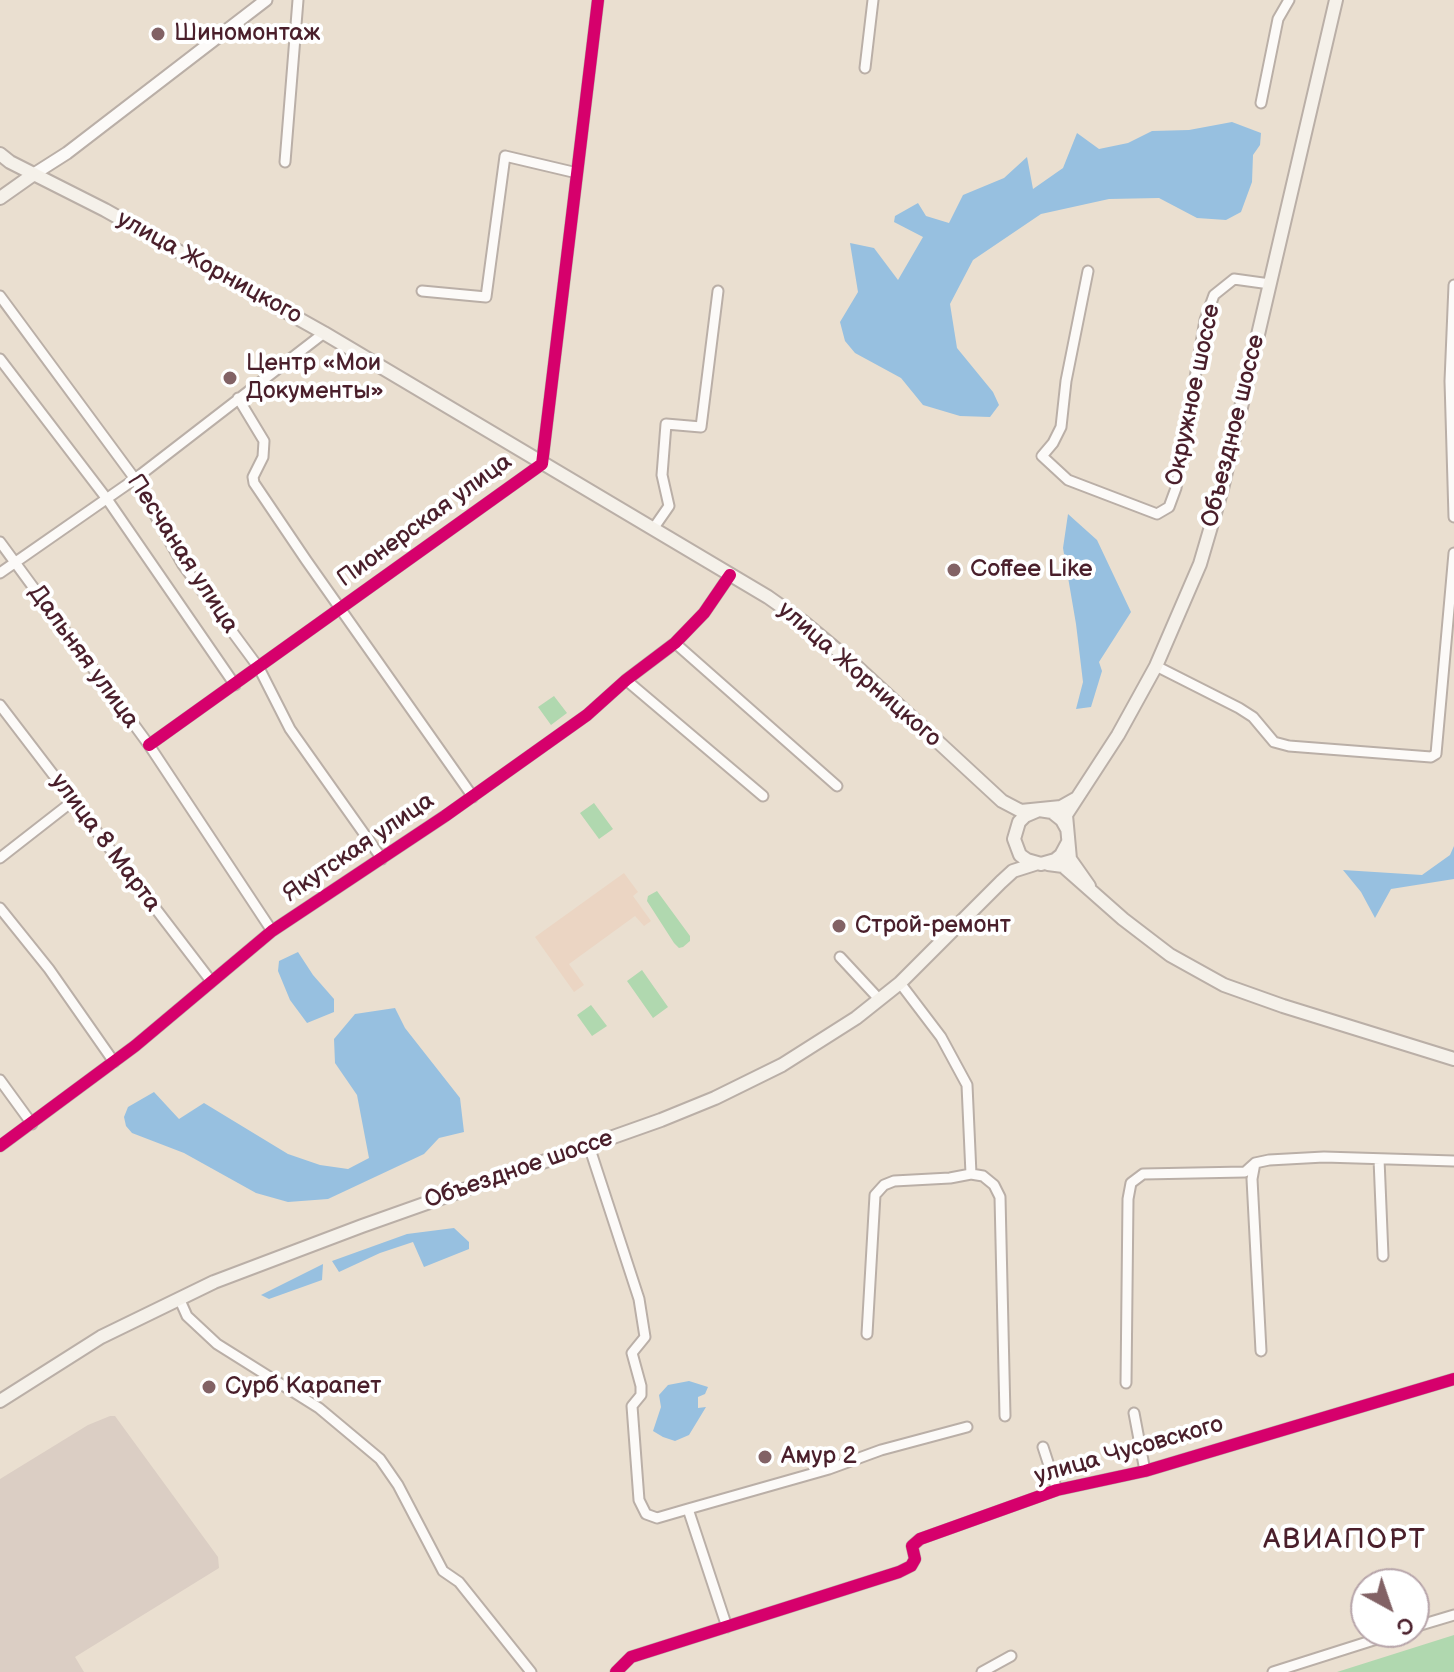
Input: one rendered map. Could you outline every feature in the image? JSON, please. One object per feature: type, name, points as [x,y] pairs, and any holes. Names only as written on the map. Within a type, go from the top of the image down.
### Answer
[{"type":"main road","name":"Объездное шоссе","points":[[1068,835],[1066,815],[1118,735],[1156,666],[1200,564],[1219,502],[1336,0]]},
{"type":"main road","name":"улица Жорницкого","points":[[0,154],[324,333],[802,621],[855,665],[1002,801],[1014,820],[1015,843]]},
{"type":"main road","points":[[0,198],[34,174]]},
{"type":"main road","points":[[1077,798],[1061,807],[1039,810],[1019,822],[1015,843],[1027,860],[1063,866],[1170,955],[1224,985],[1454,1059]]},
{"type":"main road","name":"улица Жорницкого","points":[[1002,801],[1021,811],[1039,810]]},
{"type":"main road","points":[[1039,810],[1052,812],[1062,820],[1068,835],[1070,859],[1089,886]]},
{"type":"main road","points":[[1041,864],[1061,855],[1068,835]]},
{"type":"main road","name":"Объездное шоссе","points":[[1001,882],[1009,869],[1015,843]]},
{"type":"main road","name":"Объездное шоссе","points":[[0,1401],[101,1337],[179,1298],[283,1255],[661,1120],[768,1071],[809,1049],[900,983],[1013,871],[1041,864]]},
{"type":"street","points":[[34,174],[67,153],[266,0]]},
{"type":"street","points":[[285,162],[298,0]]},
{"type":"street","name":"Пионерская улица","points":[[149,745],[542,464],[598,0]]},
{"type":"street","points":[[865,68],[873,0]]},
{"type":"street","points":[[1261,103],[1278,19],[1289,0]]},
{"type":"street","points":[[422,291],[486,297],[505,156],[577,173]]},
{"type":"street","name":"Окружное шоссе","points":[[1088,271],[1066,381],[1061,427],[1042,456],[1068,480],[1157,514],[1169,507],[1176,488],[1205,320],[1214,295],[1234,279],[1270,284]]},
{"type":"street","points":[[1454,285],[1450,381],[1454,517]]},
{"type":"street","points":[[653,529],[669,506],[662,475],[666,424],[701,427],[718,291]]},
{"type":"street","name":"Песчаная улица","points":[[0,296],[135,479],[183,565],[259,668],[290,729],[382,859]]},
{"type":"street","points":[[0,573],[135,479],[324,333]]},
{"type":"street","name":"Песчаная улица","points":[[0,359],[107,499],[235,685]]},
{"type":"street","points":[[238,398],[264,441],[263,457],[253,477],[254,483],[473,797]]},
{"type":"street","name":"Дальняя улица","points":[[0,542],[149,745],[272,931]]},
{"type":"street","points":[[1156,666],[1253,717],[1274,742],[1289,746],[1431,757],[1436,754],[1454,553]]},
{"type":"street","name":"Якутская улица","points":[[0,1146],[114,1062],[272,931],[473,797],[587,715],[675,643],[704,613],[730,575]]},
{"type":"street","points":[[675,643],[837,786]]},
{"type":"street","points":[[626,680],[763,796]]},
{"type":"street","name":"улица 8 Марта","points":[[0,705],[211,981]]},
{"type":"street","points":[[0,858],[73,801]]},
{"type":"street","points":[[0,908],[49,969],[114,1062]]},
{"type":"street","points":[[840,957],[879,999]]},
{"type":"street","points":[[900,983],[941,1037],[967,1085],[971,1174]]},
{"type":"street","points":[[0,1080],[32,1124]]},
{"type":"street","points":[[589,1146],[639,1299],[645,1337],[634,1346],[632,1353],[641,1395],[632,1406],[639,1500],[646,1514],[657,1518],[967,1427]]},
{"type":"street","points":[[1126,1383],[1128,1199],[1131,1183],[1143,1174],[1245,1172],[1255,1163],[1324,1157],[1454,1161]]},
{"type":"street","points":[[1379,1159],[1383,1256]]},
{"type":"street","points":[[1255,1163],[1252,1179],[1261,1351]]},
{"type":"street","points":[[867,1334],[875,1195],[884,1185],[894,1181],[971,1174],[983,1176],[994,1185],[1000,1197],[1005,1416]]},
{"type":"street","points":[[179,1298],[187,1316],[217,1344],[319,1408],[380,1459],[398,1485],[443,1571],[459,1582],[531,1672]]},
{"type":"street","name":"улица Чусовского","points":[[616,1672],[631,1657],[899,1572],[911,1566],[915,1559],[912,1546],[920,1539],[1057,1490],[1145,1471],[1454,1379]]},
{"type":"street","points":[[1134,1413],[1145,1471]]},
{"type":"street","points":[[1043,1447],[1057,1490]]},
{"type":"street","points":[[688,1509],[727,1627]]},
{"type":"street","points":[[1430,1622],[1454,1615]]},
{"type":"street","points":[[1273,1672],[1351,1648]]},
{"type":"street","points":[[982,1672],[1011,1656]]},
{"type":"shaded area","points":[[624,873],[638,892],[633,896],[651,921],[644,926],[635,916],[569,964],[584,985],[574,992],[535,937]]},
{"type":"shaded area","points":[[115,1416],[218,1557],[219,1568],[75,1657],[84,1672],[0,1672],[0,1479],[88,1425]]},
{"type":"green space","points":[[554,696],[567,713],[551,725],[538,707]]},
{"type":"green space","points":[[594,803],[613,829],[599,839],[580,813]]},
{"type":"green space","points":[[657,891],[690,936],[690,941],[683,947],[679,948],[674,943],[647,901],[648,896]]},
{"type":"green space","points":[[642,970],[668,1007],[653,1018],[627,981]]},
{"type":"green space","points":[[591,1005],[607,1026],[592,1036],[577,1015]]},
{"type":"green space","points":[[1454,1635],[1454,1672],[1337,1672],[1413,1648],[1430,1648],[1430,1643]]},
{"type":"water","points":[[1232,122],[1261,133],[1260,145],[1253,155],[1252,182],[1241,212],[1226,220],[1197,218],[1159,198],[1109,199],[1041,214],[973,260],[950,304],[957,348],[993,392],[999,405],[990,417],[960,416],[923,405],[901,378],[855,353],[845,341],[840,322],[858,292],[850,243],[874,248],[898,280],[923,237],[894,222],[895,216],[918,203],[926,216],[949,223],[963,195],[1004,178],[1027,157],[1033,189],[1063,168],[1077,133],[1099,149],[1128,143],[1152,131],[1189,130]]},
{"type":"water","points":[[1068,514],[1097,540],[1131,612],[1099,662],[1102,671],[1091,707],[1076,709],[1083,682],[1063,548]]},
{"type":"water","points":[[1454,846],[1454,879],[1391,889],[1375,918],[1361,892],[1343,870],[1422,875],[1450,855]]},
{"type":"water","points":[[298,952],[334,999],[334,1012],[307,1023],[290,1000],[278,971],[279,961]]},
{"type":"water","points":[[395,1008],[405,1028],[460,1098],[464,1132],[439,1138],[424,1154],[328,1199],[288,1202],[256,1193],[184,1153],[132,1133],[126,1126],[124,1117],[128,1107],[154,1092],[179,1119],[204,1103],[288,1154],[320,1165],[348,1169],[369,1158],[357,1095],[335,1063],[334,1039],[355,1014]]},
{"type":"water","points":[[454,1228],[469,1242],[469,1249],[424,1267],[413,1242],[339,1272],[332,1261],[407,1234]]},
{"type":"water","points":[[323,1264],[322,1280],[269,1299],[261,1295]]},
{"type":"water","points":[[689,1381],[708,1387],[705,1394],[698,1397],[698,1408],[706,1407],[689,1435],[675,1441],[663,1437],[653,1431],[661,1407],[659,1395],[668,1385]]},
{"type":"cycle path","points":[[149,745],[542,464],[598,0]]},
{"type":"cycle path","points":[[0,1146],[135,1046],[272,931],[445,816],[587,715],[675,643],[704,613],[730,575]]},
{"type":"cycle path","points":[[616,1672],[631,1657],[899,1572],[911,1566],[915,1559],[912,1546],[920,1539],[1057,1490],[1145,1471],[1454,1379]]},
{"type":"place","name":"Шиномонтаж","points":[[158,34]]},
{"type":"place","name":"Центр «Мои Документы»","points":[[230,378]]},
{"type":"place","name":"Coffee Like","points":[[954,570]]},
{"type":"place","name":"Строй-ремонт","points":[[839,926]]},
{"type":"place","name":"Сурб Карапет","points":[[209,1387]]},
{"type":"place","name":"Амур 2","points":[[765,1457]]},
{"type":"district","name":"АВИАПОРТ","points":[[1345,1541]]}]
